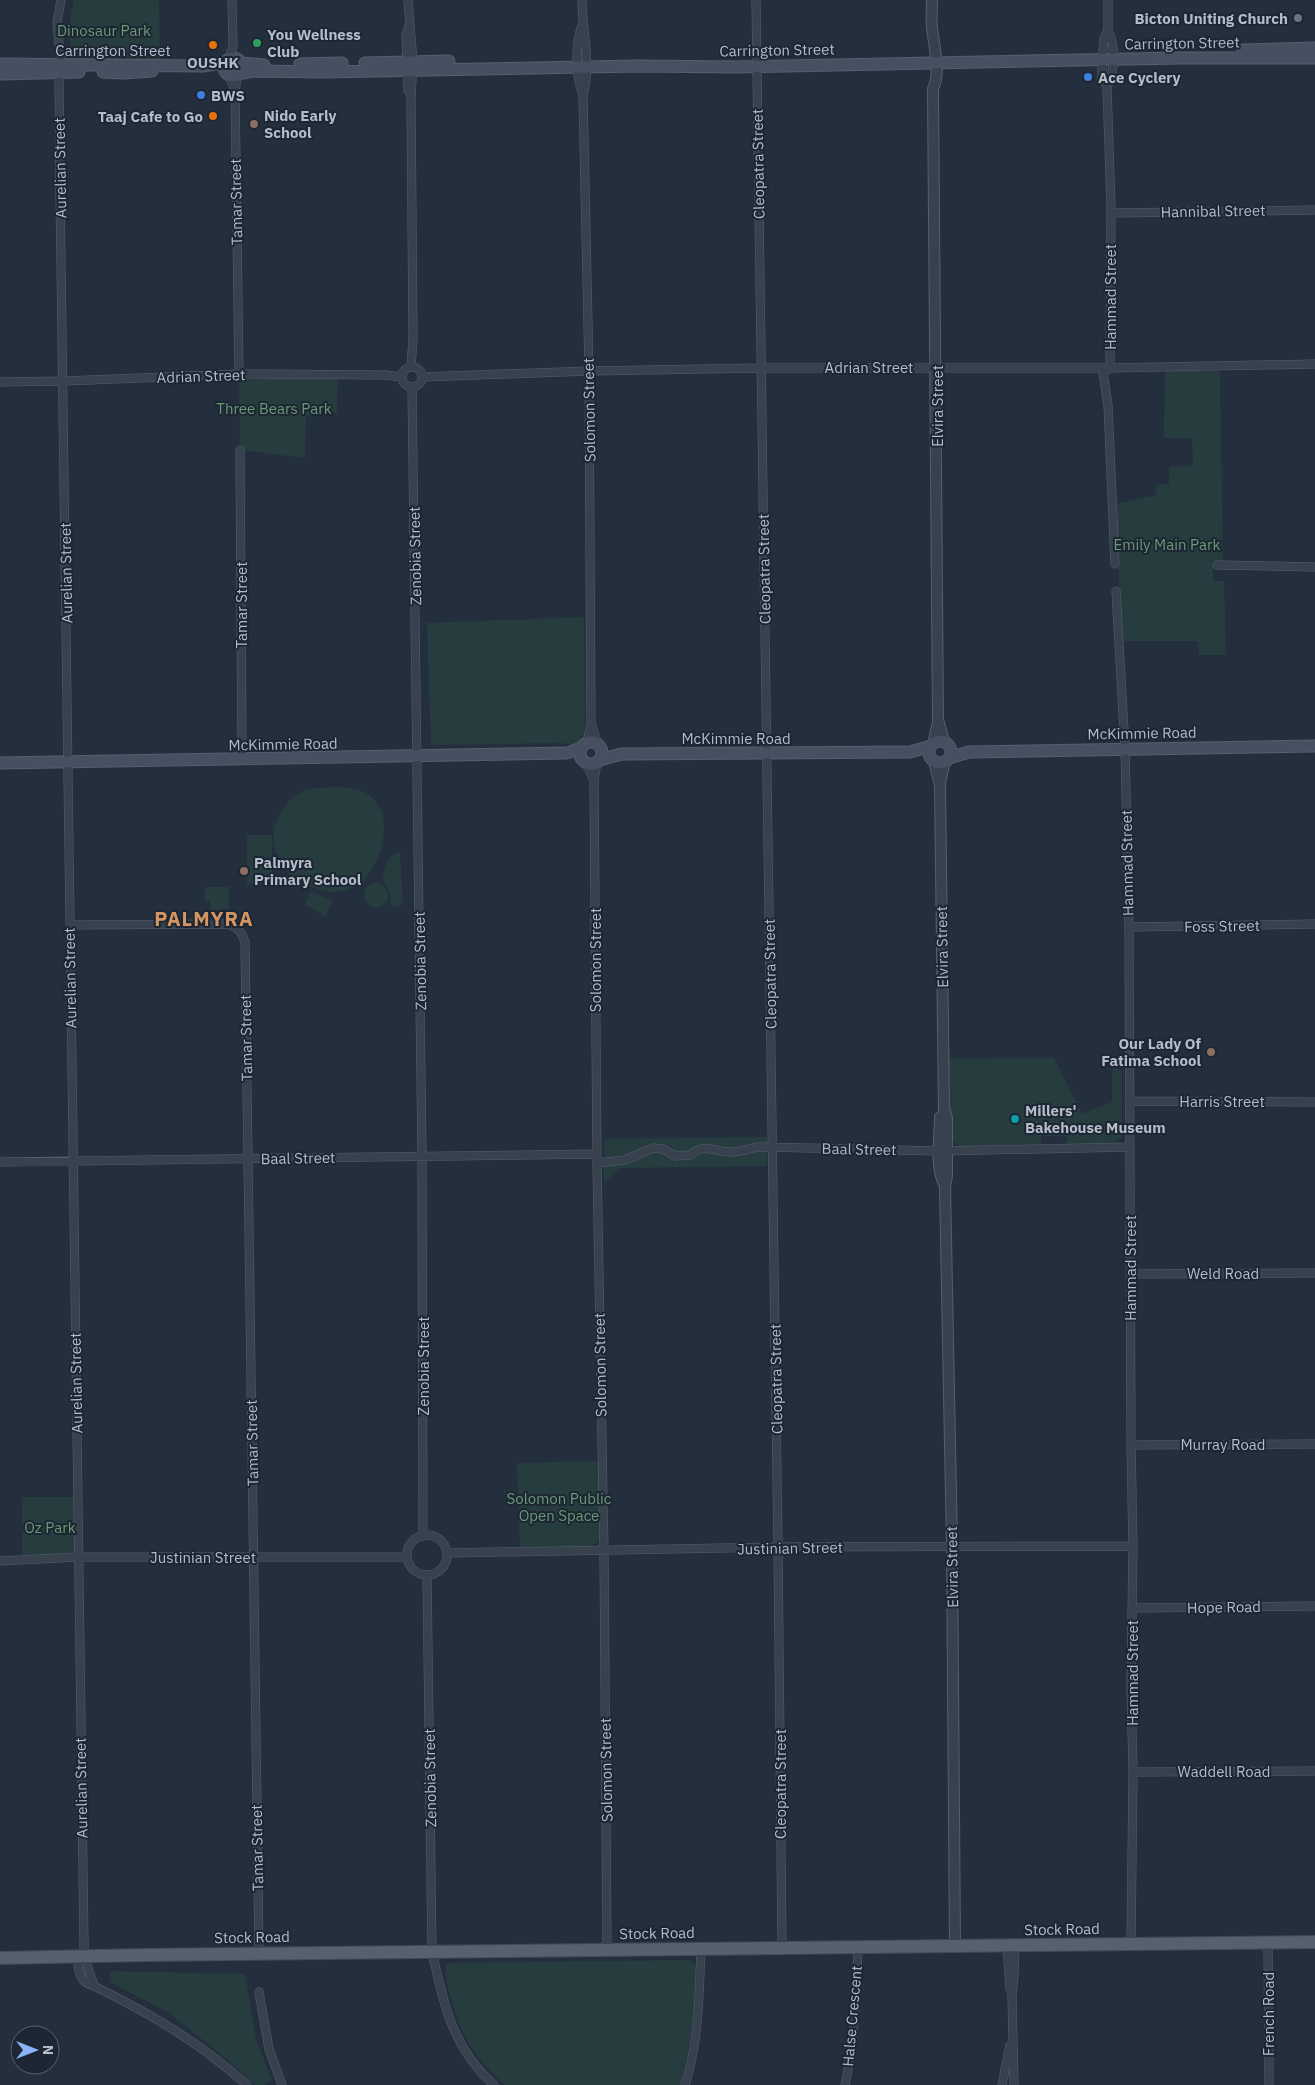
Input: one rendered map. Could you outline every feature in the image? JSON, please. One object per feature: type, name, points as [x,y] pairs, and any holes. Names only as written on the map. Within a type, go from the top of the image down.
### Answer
[{"type":"main road","name":"Carrington Street","points":[[0,64],[123,73],[257,65],[409,66],[757,63],[1107,56],[1315,48]]},
{"type":"main road","name":"Carrington Street","points":[[1107,56],[1315,58]]},
{"type":"main road","name":"Carrington Street","points":[[0,74],[60,69]]},
{"type":"main road","name":"McKimmie Road","points":[[0,763],[567,753],[969,752],[1315,746]]},
{"type":"main road","name":"Stock Road","points":[[0,1958],[1315,1942]]},
{"type":"street","name":"Aurelian Street","points":[[61,0],[57,22],[60,69],[84,1956],[94,1986],[163,2022],[195,2043],[247,2085]]},
{"type":"street","points":[[232,0],[233,67]]},
{"type":"street","points":[[408,0],[409,26],[412,36],[409,66],[414,339],[412,367]]},
{"type":"street","name":"Solomon Street","points":[[582,0],[582,25],[578,36],[586,84],[583,95],[589,371],[591,754],[594,780],[607,1950]]},
{"type":"street","name":"Cleopatra Street","points":[[756,0],[782,1948]]},
{"type":"street","name":"Elvira Street","points":[[932,0],[932,30],[929,37],[936,84],[933,89],[938,722],[940,752],[944,1109],[940,1117],[943,1150],[940,1176],[945,1187],[952,1546],[955,1947]]},
{"type":"street","name":"Hammad Street","points":[[1108,0],[1108,30],[1104,38],[1112,78],[1107,86],[1111,213],[1110,368],[1103,373],[1108,405],[1115,564]]},
{"type":"street","name":"Tamar Street","points":[[233,67],[239,374]]},
{"type":"street","name":"Hannibal Street","points":[[1111,213],[1315,210]]},
{"type":"street","name":"Adrian Street","points":[[422,377],[589,371],[761,368],[1110,368],[1315,364]]},
{"type":"street","points":[[412,367],[420,371],[422,377],[420,383],[412,387],[405,384],[402,377],[404,371],[412,367]]},
{"type":"street","name":"Adrian Street","points":[[0,382],[239,374],[386,375],[402,377]]},
{"type":"street","name":"Zenobia Street","points":[[412,387],[422,1156],[423,1536]]},
{"type":"street","name":"Tamar Street","points":[[240,450],[242,760]]},
{"type":"street","points":[[1217,566],[1315,567]]},
{"type":"street","name":"Hammad Street","points":[[1116,592],[1125,748],[1128,927],[1133,1546],[1131,1944]]},
{"type":"street","name":"Tamar Street","points":[[70,925],[226,924],[236,926],[242,932],[245,942],[259,1954]]},
{"type":"street","name":"Foss Street","points":[[1128,927],[1315,924]]},
{"type":"street","name":"Harris Street","points":[[1129,1101],[1315,1102]]},
{"type":"street","name":"Baal Street","points":[[597,1163],[625,1160],[653,1148],[663,1149],[675,1156],[691,1156],[694,1152],[700,1150],[709,1149],[732,1152],[750,1148],[772,1147],[943,1150],[1129,1147]]},
{"type":"street","name":"Baal Street","points":[[0,1162],[597,1154]]},
{"type":"street","name":"Weld Road","points":[[1130,1274],[1315,1273]]},
{"type":"street","name":"Murray Road","points":[[1131,1445],[1315,1444]]},
{"type":"street","points":[[423,1536],[430,1536],[441,1541],[447,1553],[443,1567],[437,1573],[427,1575],[417,1573],[407,1557],[411,1543],[423,1536]]},
{"type":"street","name":"Justinian Street","points":[[447,1553],[604,1552],[778,1547],[1133,1546]]},
{"type":"street","name":"Justinian Street","points":[[0,1561],[78,1557],[407,1557]]},
{"type":"street","name":"Zenobia Street","points":[[427,1575],[432,1952],[442,1997],[452,2027],[461,2046],[473,2064],[494,2085]]},
{"type":"street","name":"Hope Road","points":[[1132,1608],[1315,1606]]},
{"type":"street","name":"Waddell Road","points":[[1133,1772],[1315,1771]]},
{"type":"street","name":"French Road","points":[[1268,1943],[1269,2085]]},
{"type":"street","points":[[1011,1946],[1014,1976],[1012,1996],[1014,2085]]},
{"type":"street","name":"Halse Crescent","points":[[845,2085],[850,2063],[855,2016],[858,1948]]},
{"type":"street","points":[[685,2085],[694,2044],[698,2010],[701,1949]]},
{"type":"street","points":[[259,1992],[269,2050],[282,2085]]},
{"type":"street","points":[[1002,2085],[1012,2037]]},
{"type":"green space","name":"Dinosaur Park","points":[[74,0],[159,0],[160,60],[137,60],[124,57],[108,61],[95,60],[88,55],[74,55],[69,35]]},
{"type":"green space","name":"Emily Main Park","points":[[1165,371],[1220,371],[1223,561],[1213,561],[1213,581],[1224,581],[1226,655],[1199,655],[1198,641],[1121,641],[1116,504],[1156,495],[1157,485],[1169,484],[1169,467],[1193,466],[1192,438],[1164,438]]},
{"type":"green space","name":"Three Bears Park","points":[[239,374],[338,374],[337,412],[306,416],[305,458],[240,450]]},
{"type":"green space","points":[[584,617],[585,735],[581,736],[578,743],[573,745],[561,743],[431,745],[427,623]]},
{"type":"green space","points":[[337,787],[358,790],[369,795],[377,803],[384,825],[380,850],[370,872],[363,881],[353,888],[332,892],[317,890],[292,876],[276,853],[274,840],[275,826],[281,812],[289,801],[299,793],[308,790]]},
{"type":"green space","points":[[247,835],[272,835],[272,884],[247,884]]},
{"type":"green space","points":[[400,853],[403,902],[399,908],[391,906],[390,893],[383,879],[389,859]]},
{"type":"green space","points":[[376,883],[385,886],[388,895],[385,904],[376,907],[367,904],[364,895],[367,886]]},
{"type":"green space","points":[[205,887],[229,887],[229,909],[210,910],[210,901],[205,901]]},
{"type":"green space","points":[[311,891],[333,901],[325,917],[305,904]]},
{"type":"green space","points":[[1054,1058],[1082,1114],[1112,1102],[1112,1068],[1122,1070],[1121,1138],[1111,1144],[1067,1145],[1067,1136],[1041,1136],[1041,1145],[960,1146],[951,1140],[949,1136],[948,1059]]},
{"type":"green space","points":[[767,1137],[767,1166],[619,1168],[604,1183],[604,1139]]},
{"type":"green space","name":"Solomon Public Open Space","points":[[598,1461],[600,1534],[598,1542],[590,1547],[520,1549],[517,1463]]},
{"type":"green space","name":"Oz Park","points":[[22,1497],[77,1497],[78,1557],[22,1561]]},
{"type":"green space","points":[[690,1960],[696,1966],[695,1996],[690,2041],[680,2085],[505,2085],[478,2057],[465,2036],[455,2012],[446,1974],[446,1966],[450,1963]]},
{"type":"green space","points":[[110,1971],[245,1974],[256,2039],[272,2080],[265,2085],[255,2085],[224,2057],[169,2013],[110,1982]]},
{"type":"place","name":"Bicton Uniting Church","points":[[1298,18]]},
{"type":"place","name":"You Wellness Club","points":[[257,43]]},
{"type":"place","name":"OUSHK","points":[[213,45]]},
{"type":"place","name":"Ace Cyclery","points":[[1088,77]]},
{"type":"place","name":"BWS","points":[[201,95]]},
{"type":"place","name":"Taaj Cafe to Go","points":[[213,116]]},
{"type":"place","name":"Nido Early School","points":[[254,124]]},
{"type":"place","name":"Palmyra Primary School","points":[[244,871]]},
{"type":"place","name":"Our Lady Of Fatima School","points":[[1211,1052]]},
{"type":"place","name":"Millers' Bakehouse Museum","points":[[1015,1119]]},
{"type":"district","name":"PALMYRA","points":[[204,918]]}]
